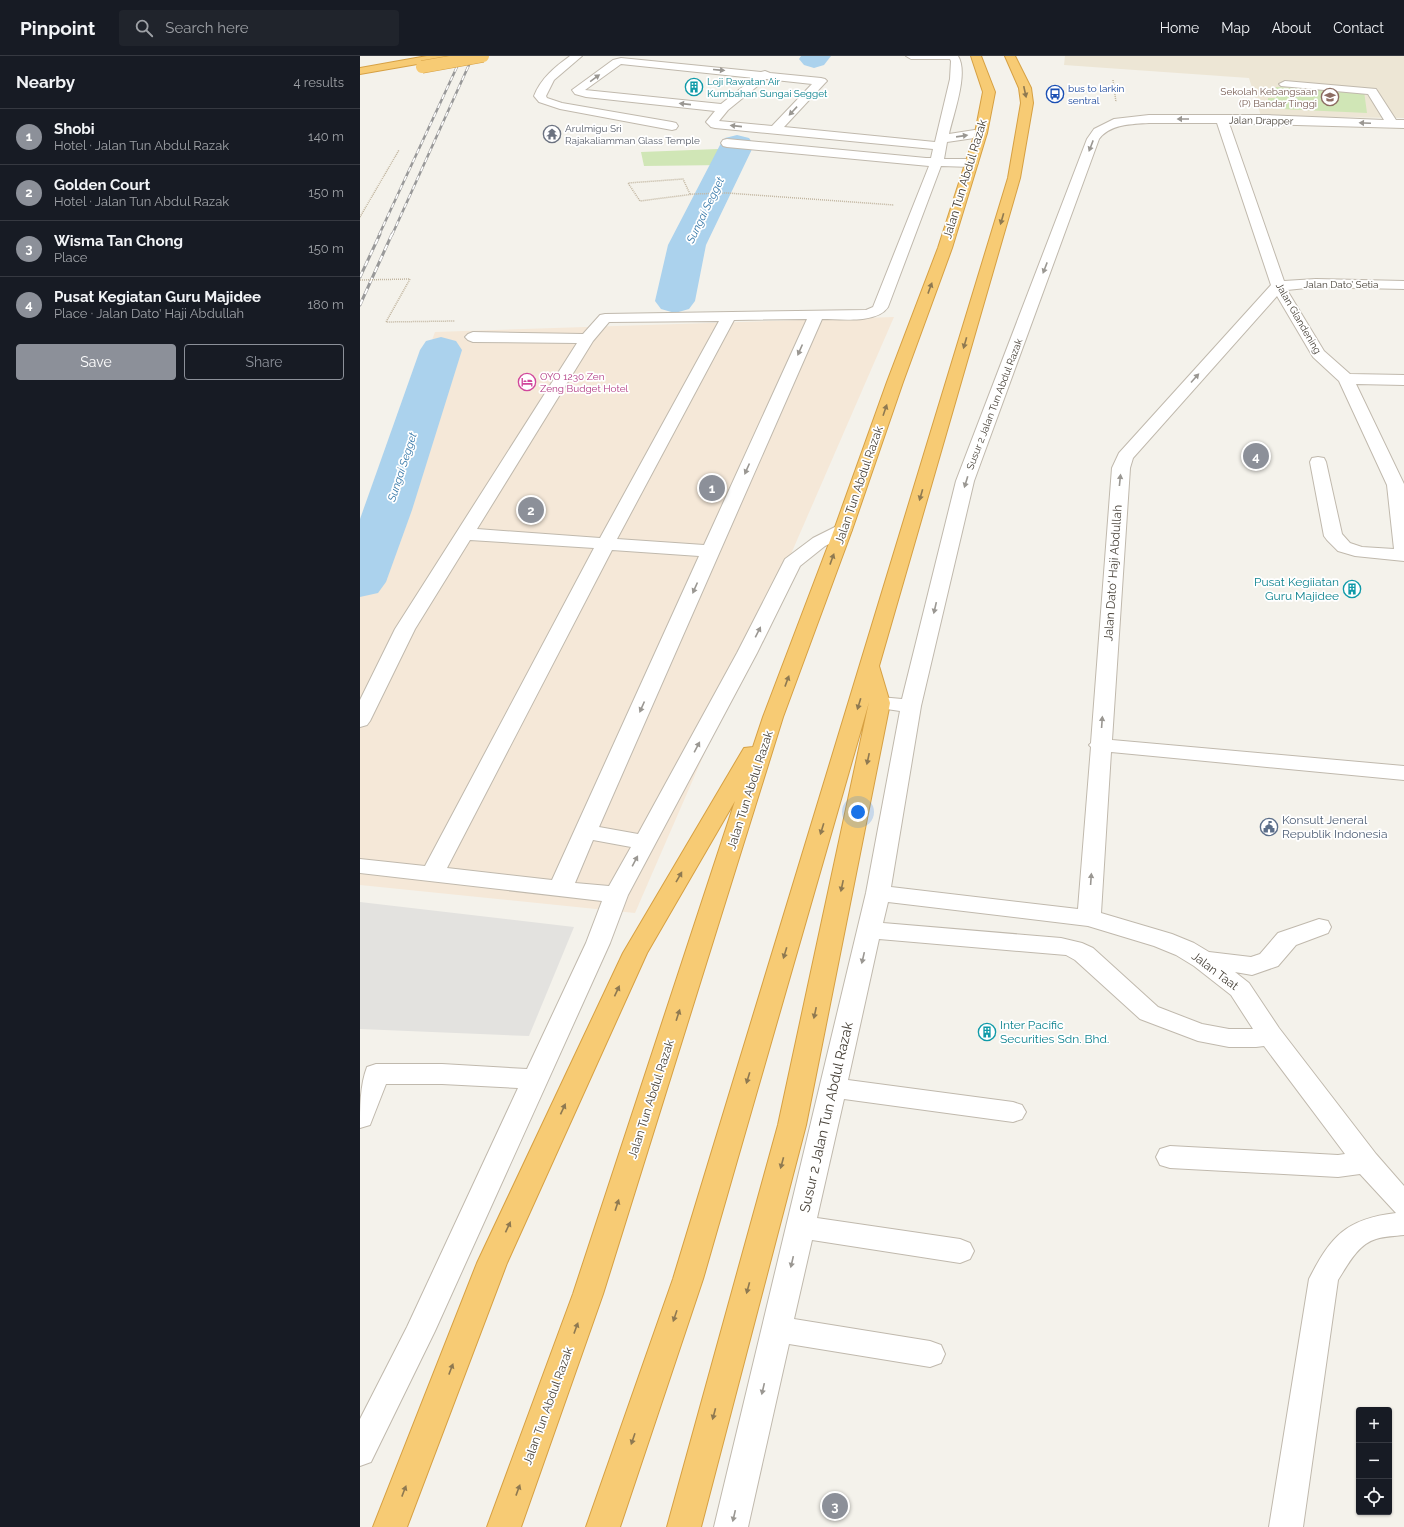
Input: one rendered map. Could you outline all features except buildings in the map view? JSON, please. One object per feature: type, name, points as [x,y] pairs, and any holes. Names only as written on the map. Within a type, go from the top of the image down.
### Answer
[{"type":"highway","points":[[360,78],[424,63],[446,56]]},
{"type":"highway","points":[[360,71],[483,56]]},
{"type":"highway","name":"Jalan Tun Abdul Razak","points":[[504,1527],[588,1294],[773,717],[843,530],[895,382],[945,248],[972,164],[981,133],[989,92],[984,72],[976,56]]},
{"type":"highway","points":[[603,1527],[688,1279],[1014,178],[1027,103],[1025,88],[1010,56]]},
{"type":"highway","points":[[684,1527],[792,1125],[880,703],[870,666]]},
{"type":"highway","points":[[390,1527],[492,1263],[635,953],[773,717]]},
{"type":"street","points":[[577,56],[546,83],[540,96],[543,100],[560,106],[672,126]]},
{"type":"street","points":[[360,721],[405,628],[587,339],[605,318],[868,314],[878,310],[936,162],[956,79],[956,61],[953,56],[911,56]]},
{"type":"street","points":[[724,108],[586,94],[579,92],[578,90],[617,62],[621,61],[765,74],[821,81],[775,130]]},
{"type":"street","points":[[765,74],[724,108],[712,122],[715,124],[775,130],[941,142],[981,133]]},
{"type":"street","points":[[1285,84],[1372,91],[1399,124]]},
{"type":"street","name":"Jalan Drapper","points":[[1118,122],[1149,119],[1222,119],[1399,124]]},
{"type":"street","name":"Jalan Glandening","points":[[1222,119],[1278,286],[1318,354],[1346,379],[1400,485],[1404,552]]},
{"type":"street","name":"Susur 2 Jalan Tun Abdul Razak","points":[[731,1527],[870,930],[912,706],[966,481],[1093,139],[1098,132],[1118,122]]},
{"type":"street","points":[[727,143],[972,164]]},
{"type":"street","name":"Jalan Dato’ Setia","points":[[1278,286],[1316,283],[1404,284]]},
{"type":"street","name":"Jalan Dato' Haji Abdullah","points":[[1089,918],[1100,745],[1121,468],[1125,457],[1278,286]]},
{"type":"street","points":[[560,889],[816,314]]},
{"type":"street","points":[[432,874],[606,543],[729,316]]},
{"type":"street","points":[[473,337],[587,339]]},
{"type":"street","points":[[1346,379],[1404,380]]},
{"type":"street","points":[[1318,462],[1334,536],[1344,547],[1361,552],[1404,555]]},
{"type":"street","points":[[360,1452],[423,1324],[598,943],[616,895],[747,653],[792,563],[819,542],[843,530]]},
{"type":"street","points":[[465,534],[711,551]]},
{"type":"street","points":[[880,703],[912,706]]},
{"type":"street","points":[[1100,745],[1404,772]]},
{"type":"street","points":[[586,832],[645,842]]},
{"type":"street","points":[[360,866],[616,895]]},
{"type":"street","name":"Jalan Taat","points":[[878,893],[1089,918],[1163,940],[1186,949],[1203,960],[1240,989],[1270,1035],[1366,1162],[1404,1205]]},
{"type":"street","points":[[1203,960],[1252,966],[1269,960],[1287,940],[1319,926]]},
{"type":"street","points":[[870,930],[1037,944],[1073,949],[1090,959],[1149,1014],[1198,1032],[1229,1038],[1256,1038],[1270,1035]]},
{"type":"street","points":[[360,1118],[376,1074],[442,1074],[535,1080]]},
{"type":"street","points":[[833,1088],[1013,1112]]},
{"type":"street","points":[[1170,1157],[1338,1166],[1366,1162]]},
{"type":"street","points":[[1286,1527],[1324,1279],[1337,1256],[1351,1239],[1372,1228],[1404,1224]]},
{"type":"street","points":[[801,1227],[960,1251]]},
{"type":"street","points":[[777,1329],[930,1354]]},
{"type":"path","points":[[360,217],[399,150]]},
{"type":"path","points":[[690,194],[683,179],[628,183],[640,201],[690,194],[700,192],[896,205]]},
{"type":"path","points":[[360,280],[410,279],[386,322],[460,321]]},
{"type":"shaded area","name":"Sekolah Kebangsaan (P) Bandar Tinggi","points":[[1065,56],[1404,56],[1404,118],[1261,116],[1249,78],[1064,65]]},
{"type":"shaded area","points":[[894,317],[635,913],[360,885],[360,530],[435,332]]},
{"type":"shaded area","points":[[360,902],[574,927],[529,1036],[360,1029]]},
{"type":"green space","points":[[1276,87],[1364,91],[1367,113],[1281,109],[1280,106],[1268,105],[1268,98],[1276,98]]},
{"type":"green space","points":[[718,149],[724,165],[644,166],[641,152]]},
{"type":"waterway","name":"Sungai Segget","points":[[675,301],[687,245],[737,145]]},
{"type":"waterway","name":"Sungai Segget","points":[[360,582],[388,510],[441,350]]},
{"type":"railway","points":[[379,235],[462,56]]},
{"type":"railway","points":[[392,235],[473,56]]},
{"type":"railway","points":[[360,277],[380,234]]},
{"type":"railway","points":[[360,305],[392,234]]},
{"type":"place","name":"Loji Rawatan Air Kumbahan Sungai Segget","points":[[694,87]]},
{"type":"place","name":"bus to larkin sentral","points":[[1055,94]]},
{"type":"place","name":"Sekolah Kebangsaan (P) Bandar Tinggi","points":[[1330,97]]},
{"type":"place","name":"Arulmigu Sri Rajakaliamman Glass Temple","points":[[552,134]]},
{"type":"place","name":"OYO 1230 Zen Zeng Budget Hotel","points":[[527,382]]},
{"type":"place","name":"Pusat Kegiatan Guru Majidee","points":[[1256,456]]},
{"type":"place","name":"Shobi","points":[[712,488]]},
{"type":"place","name":"Golden Court","points":[[531,510]]},
{"type":"place","name":"Pusat Kegiiatan Guru Majidee","points":[[1352,589]]},
{"type":"place","name":"Konsult Jeneral Republik Indonesia","points":[[1269,827]]},
{"type":"place","name":"Inter Pacific Securities Sdn. Bhd.","points":[[987,1032]]},
{"type":"place","name":"Wisma Tan Chong","points":[[835,1506]]}]
